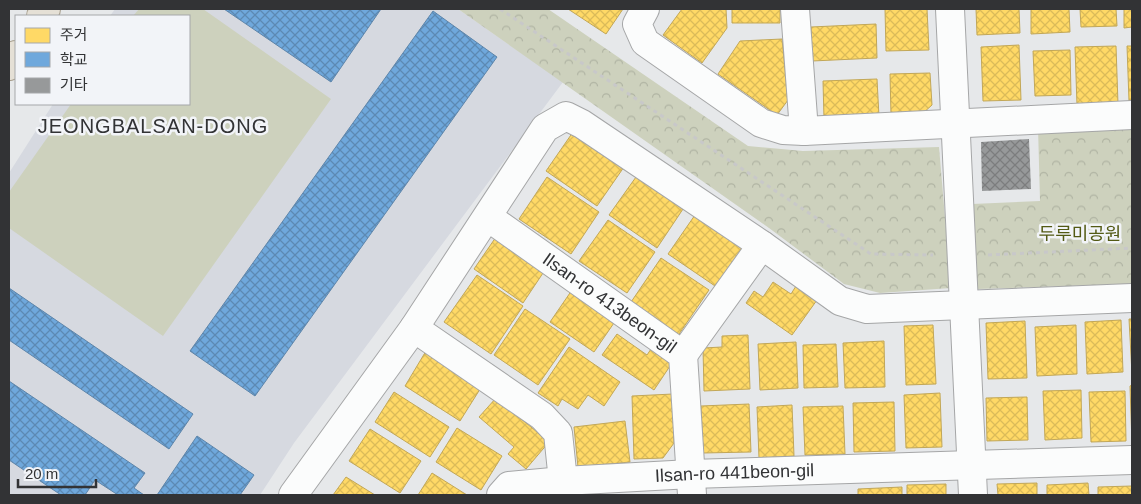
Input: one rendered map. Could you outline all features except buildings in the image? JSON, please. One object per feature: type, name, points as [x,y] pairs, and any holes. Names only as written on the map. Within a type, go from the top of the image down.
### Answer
[{"type":"street","points":[[645,9],[637,24],[645,42],[761,123],[782,130],[804,131],[1132,115]]},
{"type":"street","points":[[795,9],[804,131]]},
{"type":"street","points":[[950,9],[973,495]]},
{"type":"street","points":[[293,495],[414,328],[545,128],[566,116],[582,124],[762,244],[840,301],[867,309],[1132,298]]},
{"type":"street","name":"Ilsan-ro 413beon-gil","points":[[488,217],[683,355],[691,484]]},
{"type":"street","points":[[683,355],[762,244]]},
{"type":"street","points":[[414,328],[542,416],[558,433],[563,481]]},
{"type":"street","name":"Ilsan-ro 441beon-gil","points":[[501,495],[509,486],[563,481],[691,484],[972,464],[1132,460]]},
{"type":"path","points":[[500,9],[871,254],[933,255]]},
{"type":"path","points":[[988,255],[1132,248]]},
{"type":"shaded area","points":[[115,9],[458,9],[563,82],[294,443],[260,495],[9,495],[9,173],[52,105],[190,105],[190,15],[111,15]]},
{"type":"green space","points":[[139,9],[203,9],[331,99],[163,336],[9,228],[9,192],[70,105],[190,105],[190,15],[134,15]]},
{"type":"green space","points":[[458,9],[548,9],[748,146],[803,151],[939,147],[951,288],[880,293],[844,284],[769,228]]},
{"type":"green space","name":"두루미공원","points":[[1132,124],[1132,284],[978,289],[974,256],[972,204],[1040,201],[1038,127]]},
{"type":"district","name":"JEONGBALSAN-DONG","points":[[153,126]]}]
